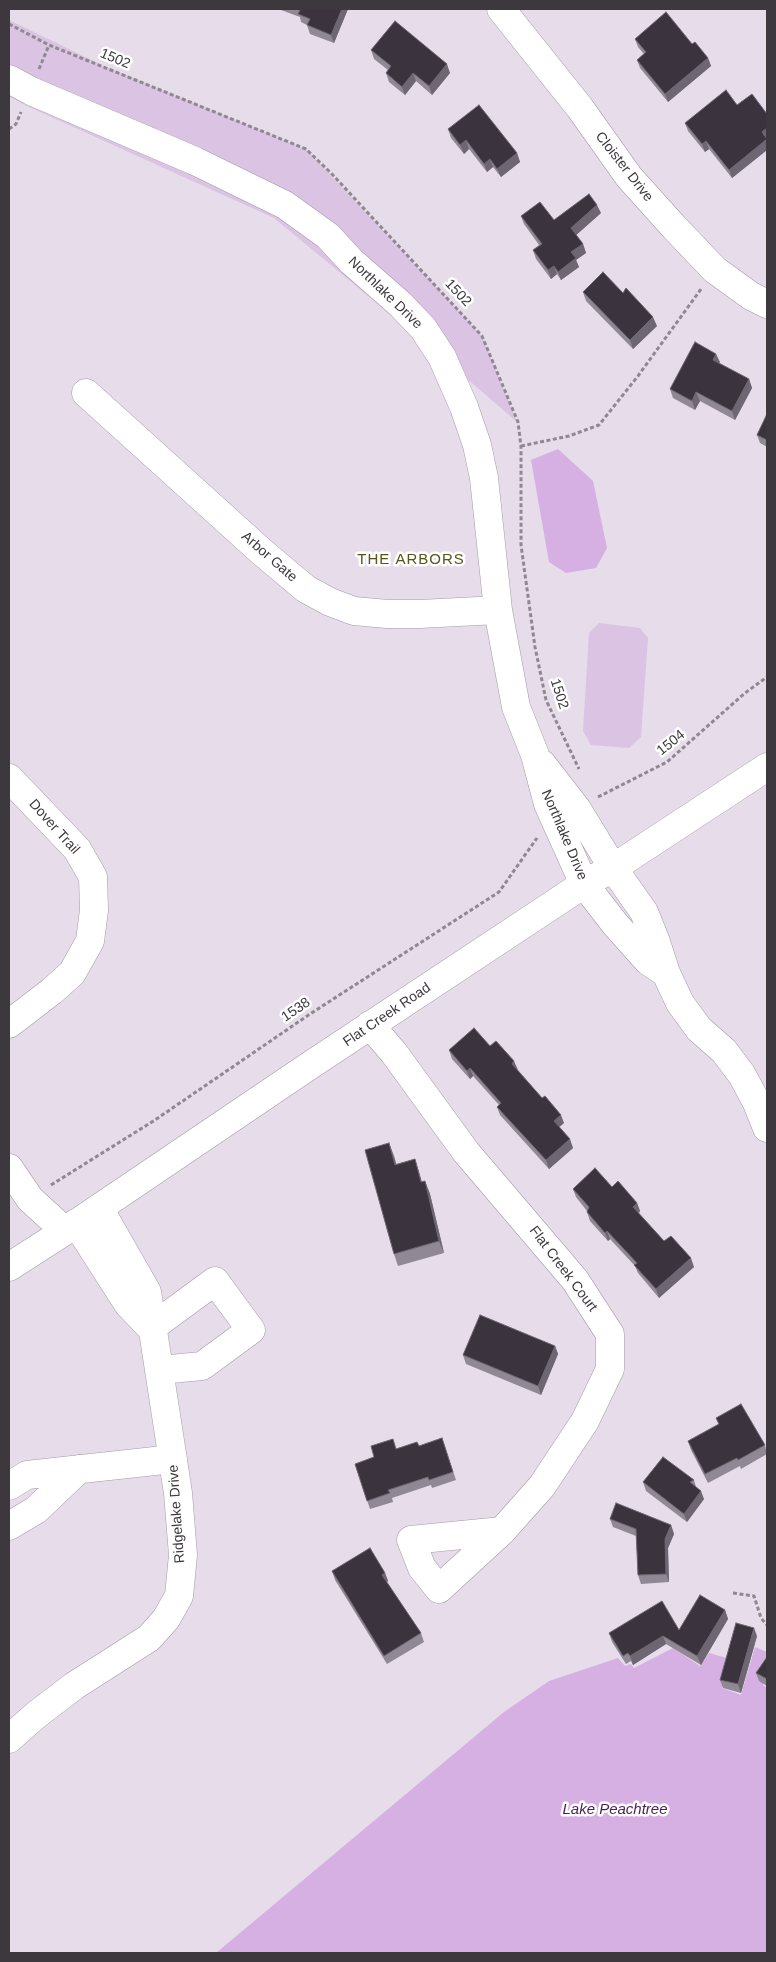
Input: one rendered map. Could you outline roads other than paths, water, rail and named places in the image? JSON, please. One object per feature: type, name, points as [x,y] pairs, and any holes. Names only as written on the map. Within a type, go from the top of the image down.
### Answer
[{"type":"street","name":"Cloister Drive","points":[[501,9],[580,108],[629,177],[715,270],[751,296],[767,304]]},
{"type":"street","name":"Northlake Drive","points":[[9,80],[30,91],[195,161],[285,205],[328,236],[351,261],[376,281],[423,328],[442,357],[464,407],[477,445],[484,478],[498,610],[516,707],[534,755],[566,815],[584,884],[615,924],[648,961],[666,974]]},
{"type":"street","name":"Arbor Gate","points":[[86,393],[262,552],[306,589],[330,602],[354,611],[387,614],[498,610]]},
{"type":"street","name":"Flat Creek Road","points":[[9,1267],[584,884],[613,868],[767,767]]},
{"type":"street","name":"Dover Trail","points":[[9,778],[77,849],[93,877],[94,910],[90,941],[72,973],[9,1024]]},
{"type":"street","name":"Northlake Drive","points":[[566,815],[613,868],[644,912],[666,974],[680,1003],[699,1029],[724,1051],[742,1075],[758,1103],[767,1128]]},
{"type":"street","name":"Flat Creek Court","points":[[370,1026],[394,1053],[466,1152],[575,1280],[610,1334],[610,1369],[585,1421],[542,1486],[502,1531]]},
{"type":"street","points":[[9,1168],[30,1199],[71,1227],[128,1304],[151,1328],[215,1281],[251,1330],[202,1366],[160,1370]]},
{"type":"street","name":"Ridgelake Drive","points":[[9,1739],[36,1715],[74,1686],[148,1638],[166,1619],[179,1596],[183,1555],[178,1493],[160,1370],[151,1328],[147,1292],[99,1208]]},
{"type":"street","points":[[9,1486],[27,1475],[173,1459]]},
{"type":"street","points":[[9,1526],[36,1510],[79,1469]]},
{"type":"water","points":[[558,449],[593,481],[607,548],[596,568],[566,573],[549,562],[531,460]]},
{"type":"water","name":"Lake Peachtree","points":[[755,1647],[767,1652],[763,1685],[767,1688],[767,1953],[216,1953],[504,1712],[549,1681],[618,1658],[625,1666],[631,1664],[634,1668],[673,1648],[700,1666],[709,1653],[730,1659],[722,1688],[741,1695]]},
{"type":"district","name":"THE ARBORS","points":[[411,560]]}]
